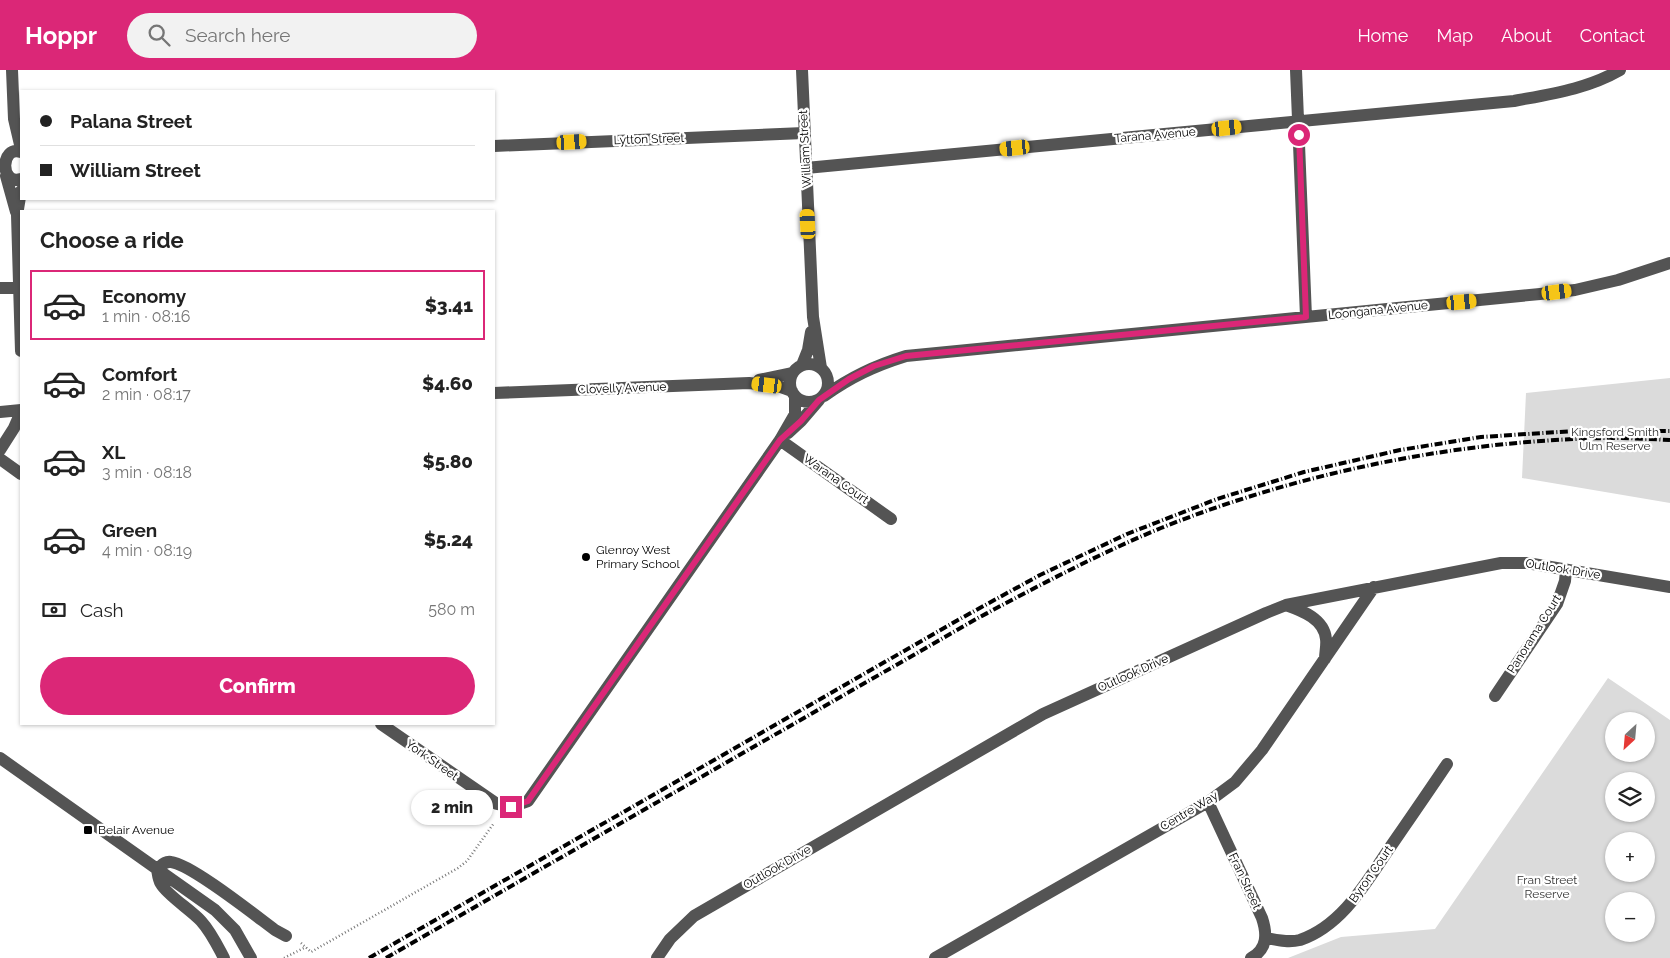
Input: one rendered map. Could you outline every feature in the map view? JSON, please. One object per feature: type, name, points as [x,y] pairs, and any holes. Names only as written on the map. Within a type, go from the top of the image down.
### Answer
[{"type":"street","points":[[12,70],[14,119],[20,146]]},
{"type":"street","name":"William Street","points":[[802,70],[813,317],[823,370]]},
{"type":"street","points":[[1296,70],[1306,317]]},
{"type":"street","name":"Tarana Avenue","points":[[806,168],[1514,101],[1560,92],[1602,80],[1620,70]]},
{"type":"street","points":[[14,119],[1,164],[17,215]]},
{"type":"street","name":"Lytton Street","points":[[495,146],[804,133]]},
{"type":"street","points":[[4,155],[20,151]]},
{"type":"street","points":[[3,174],[13,180],[20,179]]},
{"type":"street","points":[[20,197],[17,215],[20,330]]},
{"type":"street","name":"Loongana Avenue","points":[[823,370],[849,373],[906,356],[1575,290],[1618,280],[1670,263]]},
{"type":"street","points":[[0,288],[18,288]]},
{"type":"street","name":"William Street","points":[[798,369],[808,350],[813,317]]},
{"type":"street","points":[[809,364],[823,370],[828,385],[821,398],[801,421],[780,440],[794,414],[794,394],[790,385],[798,369],[809,364]]},
{"type":"street","name":"Loongana Avenue","points":[[821,398],[849,379],[874,366]]},
{"type":"street","name":"Clovelly Avenue","points":[[750,383],[798,369]]},
{"type":"street","name":"Clovelly Avenue","points":[[495,392],[750,383],[781,387],[794,394]]},
{"type":"street","points":[[794,394],[806,402],[821,398]]},
{"type":"street","points":[[0,412],[20,411]]},
{"type":"street","points":[[0,450],[14,428],[20,413]]},
{"type":"street","name":"Warana Court","points":[[780,440],[891,518]]},
{"type":"street","name":"York Street","points":[[382,725],[496,804],[511,807],[528,801],[780,440]]},
{"type":"street","points":[[0,459],[20,473]]},
{"type":"street","name":"Outlook Drive","points":[[656,958],[670,939],[694,916],[1043,714],[1226,630],[1286,605],[1501,562],[1528,563],[1670,587]]},
{"type":"street","name":"Panorama Court","points":[[1495,696],[1556,604],[1565,581],[1566,570]]},
{"type":"street","name":"Centre Way","points":[[935,958],[1208,802],[1235,782],[1262,750],[1374,587]]},
{"type":"street","points":[[1286,605],[1310,616],[1324,629],[1326,639],[1325,659]]},
{"type":"street","points":[[0,758],[215,910],[226,920],[244,944],[251,958]]},
{"type":"street","name":"Byron Court","points":[[1266,938],[1287,942],[1299,940],[1330,923],[1351,903],[1447,764]]},
{"type":"street","name":"Fran Street","points":[[1208,802],[1262,918],[1266,938]]},
{"type":"street","points":[[158,869],[169,862],[181,865],[201,876],[286,936]]},
{"type":"street","points":[[158,869],[160,882],[164,888],[202,922],[224,958]]},
{"type":"street","points":[[1251,958],[1256,956],[1266,938]]},
{"type":"path","points":[[302,944],[311,952],[458,868],[467,862],[494,824]]},
{"type":"path","points":[[284,958],[306,947]]},
{"type":"green space","name":"Kingsford Smith Ulm Reserve","points":[[1670,378],[1670,503],[1522,478],[1526,393]]},
{"type":"green space","name":"Fran Street Reserve","points":[[1608,678],[1670,720],[1670,958],[1288,958],[1341,937],[1435,929]]},
{"type":"railway","points":[[369,958],[958,620],[1040,575],[1127,534],[1217,499],[1304,472],[1400,450],[1481,437],[1574,431],[1670,431]]},
{"type":"railway","points":[[386,958],[978,618],[1091,559],[1161,528],[1214,508],[1325,475],[1438,453],[1553,440],[1610,438],[1670,440]]},
{"type":"place","name":"Glenroy West Primary School","points":[[586,557]]},
{"type":"place","name":"Belair Avenue","points":[[88,830]]},
{"type":"route","points":[[511,807],[528,801],[780,440],[801,421],[819,400],[849,379],[874,366],[906,356],[1306,317],[1299,135]]}]
